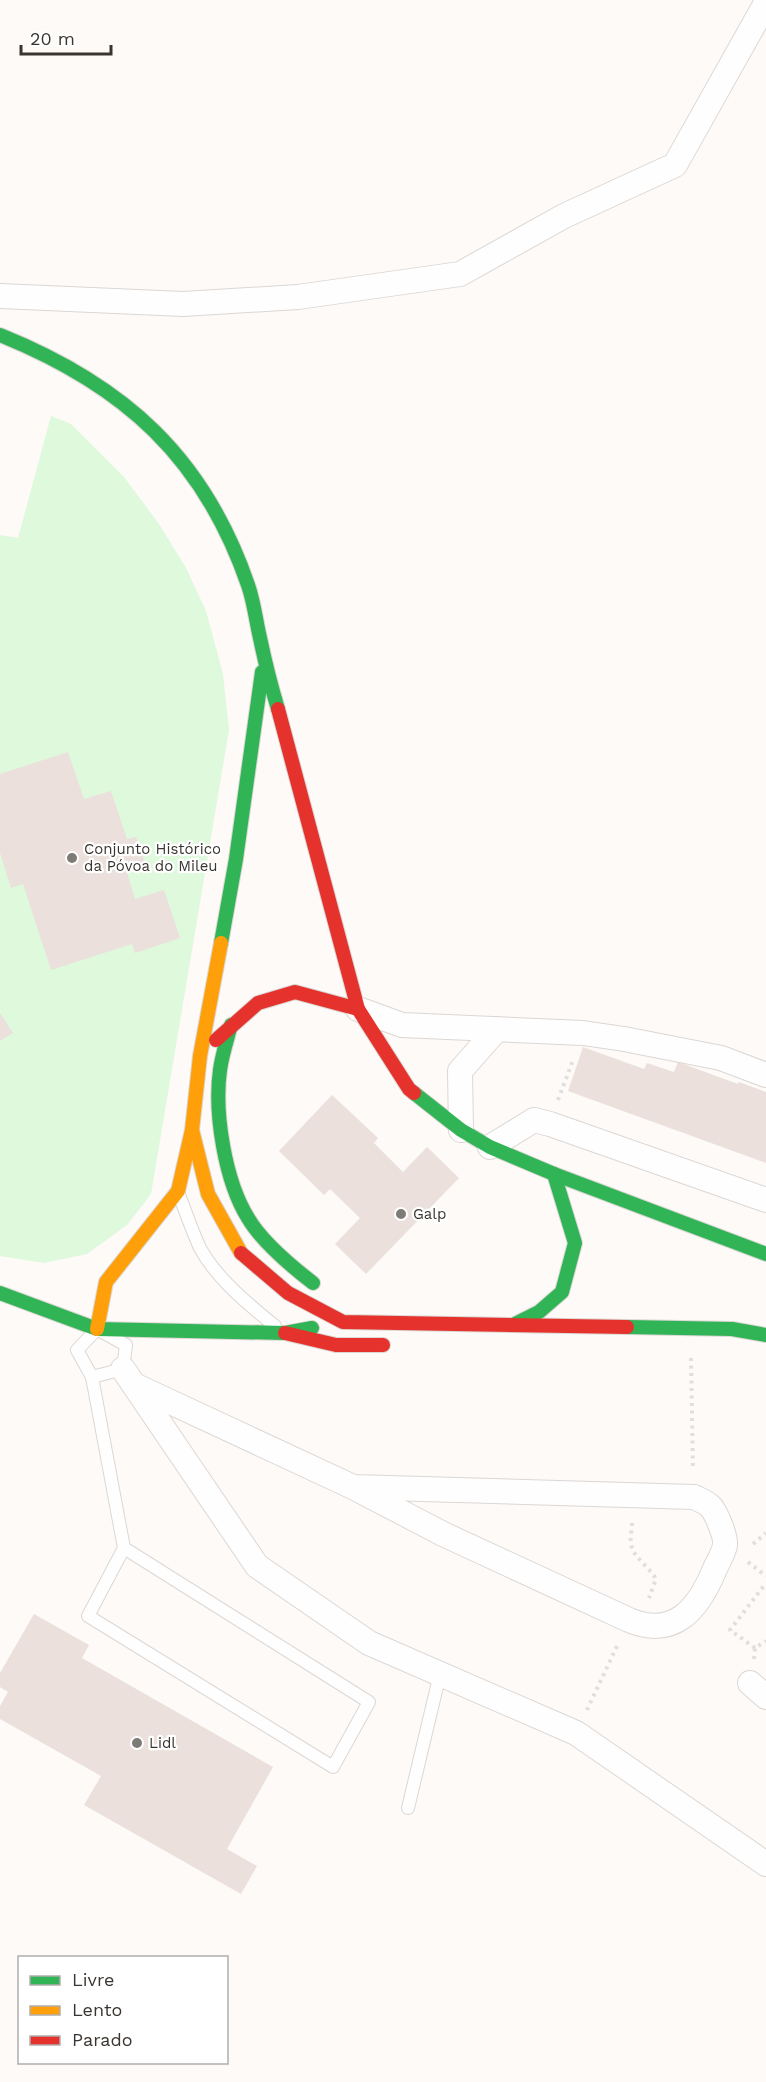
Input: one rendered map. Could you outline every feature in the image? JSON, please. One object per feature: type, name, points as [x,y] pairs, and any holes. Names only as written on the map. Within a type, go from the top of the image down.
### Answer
[{"type":"main road","points":[[0,335],[26,345],[89,379],[137,413],[167,442],[199,483],[226,528],[249,587],[264,658],[358,1009],[409,1089],[461,1130],[490,1147],[554,1174],[766,1254]]},
{"type":"main road","points":[[97,1329],[106,1282],[178,1191],[192,1130],[200,1056],[236,859],[264,658]]},
{"type":"main road","points":[[200,1056],[231,1025],[258,1004],[295,992],[358,1009]]},
{"type":"main road","points":[[231,1025],[220,1071],[220,1126],[230,1179],[248,1219],[285,1262],[322,1289]]},
{"type":"main road","points":[[192,1130],[208,1194],[241,1254],[288,1293],[343,1322]]},
{"type":"main road","points":[[513,1325],[539,1312],[562,1292],[565,1282],[575,1243],[554,1174]]},
{"type":"main road","points":[[0,1293],[97,1329],[285,1333],[343,1322],[732,1329],[766,1335]]},
{"type":"main road","points":[[359,1308],[386,1323]]},
{"type":"main road","points":[[285,1333],[336,1345],[395,1346]]},
{"type":"main road","points":[[748,1346],[766,1344]]},
{"type":"street","points":[[0,296],[183,304],[298,297],[460,274],[564,216],[675,165],[766,3]]},
{"type":"street","points":[[358,1009],[402,1025],[583,1033],[624,1039],[721,1058],[766,1075]]},
{"type":"street","points":[[461,1130],[460,1071],[497,1029]]},
{"type":"street","points":[[490,1147],[534,1120],[766,1200]]},
{"type":"street","points":[[128,1377],[353,1487],[443,1534],[633,1622],[651,1627],[663,1626],[680,1618],[697,1604],[705,1593],[725,1544],[721,1525],[710,1505],[694,1497],[353,1487]]},
{"type":"street","points":[[128,1377],[257,1566],[369,1643],[576,1732],[766,1864]]},
{"type":"lane","points":[[178,1191],[201,1249],[214,1267],[228,1285],[251,1307],[285,1333]]},
{"type":"lane","points":[[92,1377],[128,1377],[126,1345],[97,1329],[77,1350],[92,1377],[124,1548],[88,1616],[333,1767],[369,1702],[124,1548]]},
{"type":"lane","points":[[408,1808],[440,1674]]},
{"type":"path","points":[[550,1124],[583,1033]]},
{"type":"path","points":[[690,1348],[694,1497]]},
{"type":"path","points":[[576,1732],[656,1579],[650,1568],[631,1548],[633,1495]]},
{"type":"path","points":[[755,1648],[730,1630],[766,1583]]},
{"type":"green space","points":[[51,416],[71,424],[124,477],[159,524],[186,568],[206,611],[223,674],[229,730],[151,1194],[127,1225],[87,1254],[44,1263],[0,1256],[0,535],[18,538]]},
{"type":"building","name":"Conjunto Histórico da Póvoa do Mileu","points":[[68,752],[84,799],[111,791],[127,839],[136,837],[145,863],[126,869],[135,899],[164,890],[180,938],[135,953],[132,944],[51,970],[23,884],[11,888],[0,853],[0,774]]},
{"type":"building","points":[[0,1013],[13,1033],[0,1041]]},
{"type":"building","points":[[583,1047],[644,1069],[647,1063],[674,1072],[678,1062],[766,1092],[766,1163],[568,1091]]},
{"type":"building","points":[[332,1095],[378,1138],[374,1143],[403,1172],[427,1147],[459,1178],[366,1274],[335,1244],[360,1218],[330,1189],[324,1195],[279,1151]]},
{"type":"building","name":"Lidl","points":[[34,1614],[89,1645],[82,1658],[273,1767],[227,1849],[257,1866],[241,1894],[84,1805],[101,1776],[0,1719],[0,1706],[8,1692],[0,1687],[0,1673]]},
{"type":"traffic: fast","points":[[0,335],[85,377],[121,402],[154,431],[183,463],[208,499],[230,540],[248,585],[278,709]]},
{"type":"traffic: fast","points":[[221,943],[236,859],[262,672]]},
{"type":"traffic: fast","points":[[231,1025],[220,1070],[219,1106],[223,1146],[233,1185],[248,1218],[261,1236],[313,1283]]},
{"type":"traffic: fast","points":[[414,1093],[461,1130],[490,1147],[554,1174],[766,1254]]},
{"type":"traffic: fast","points":[[513,1325],[539,1312],[562,1292],[575,1243],[554,1174]]},
{"type":"traffic: fast","points":[[0,1293],[97,1329],[285,1333],[312,1328]]},
{"type":"traffic: fast","points":[[627,1327],[732,1329],[766,1335]]},
{"type":"traffic: slow","points":[[221,943],[200,1056],[192,1130],[208,1194],[241,1253]]},
{"type":"traffic: slow","points":[[97,1329],[106,1282],[178,1191],[192,1130]]},
{"type":"traffic: jam","points":[[278,709],[358,1009],[409,1089],[414,1093]]},
{"type":"traffic: jam","points":[[216,1040],[258,1003],[295,992],[358,1009]]},
{"type":"traffic: jam","points":[[241,1253],[288,1293],[343,1322],[627,1327]]},
{"type":"traffic: jam","points":[[285,1333],[336,1345],[383,1345]]},
{"type":"place","name":"Conjunto Histórico da Póvoa do Mileu","points":[[72,858]]},
{"type":"place","name":"Galp","points":[[401,1214]]},
{"type":"place","name":"Lidl","points":[[137,1743]]}]
